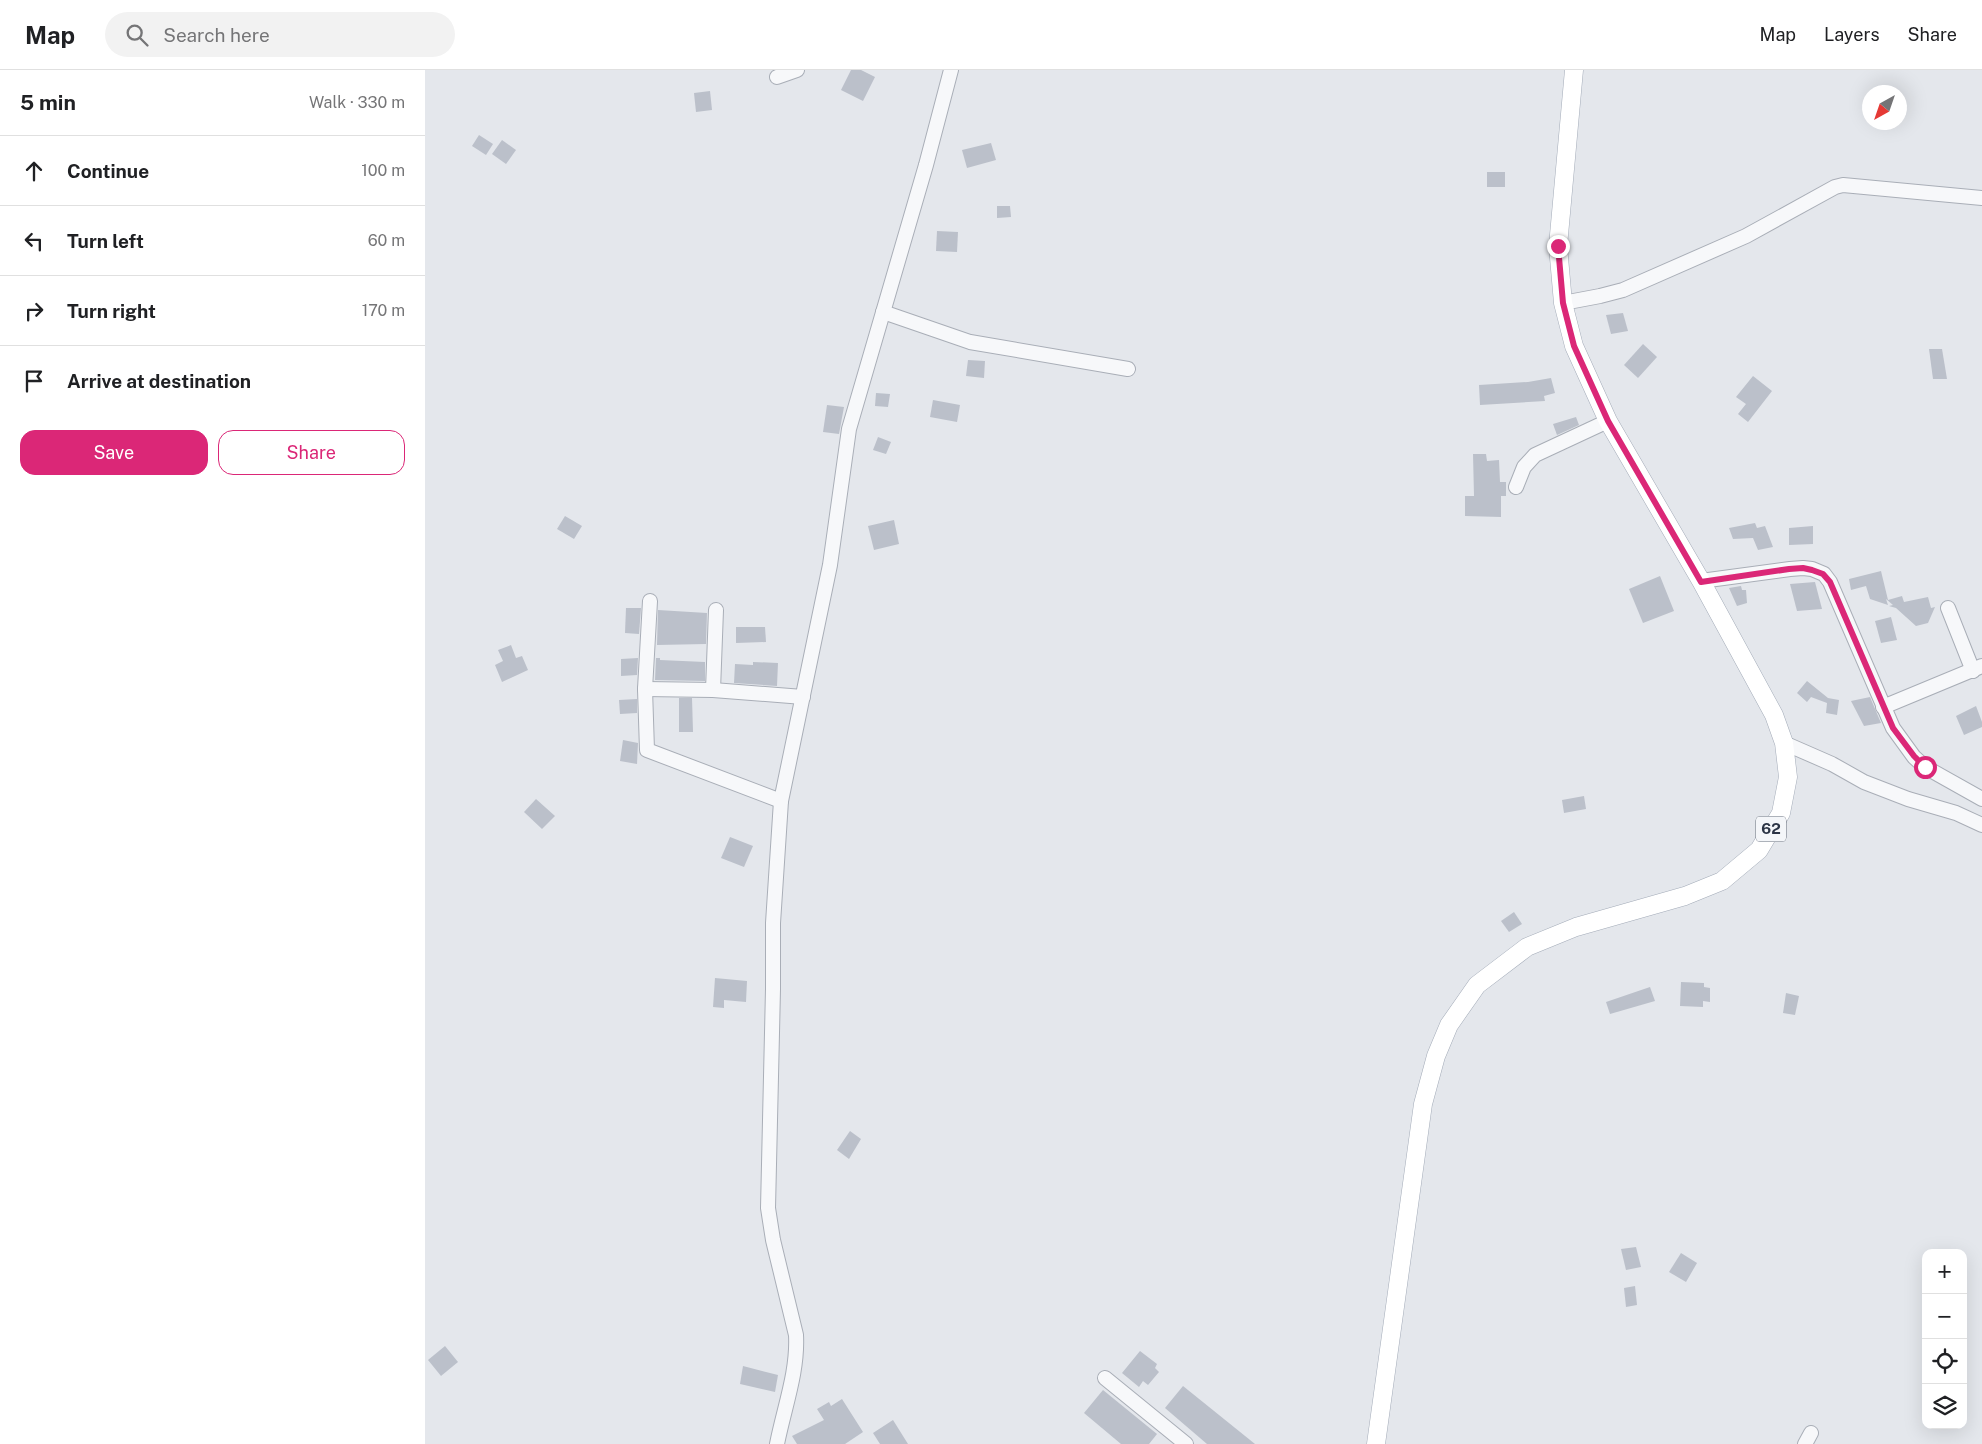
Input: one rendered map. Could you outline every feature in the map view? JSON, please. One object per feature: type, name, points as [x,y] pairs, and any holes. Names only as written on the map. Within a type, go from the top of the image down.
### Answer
[{"type":"main road","name":"62","points":[[1376,1444],[1423,1104],[1436,1056],[1449,1025],[1477,985],[1527,947],[1576,927],[1685,896],[1722,881],[1759,850],[1781,813],[1789,777],[1784,744],[1774,715],[1701,582],[1608,421],[1574,346],[1563,303],[1558,246],[1574,70]]},
{"type":"street","points":[[777,77],[797,70]]},
{"type":"street","points":[[777,1444],[797,1349],[796,1335],[767,1208],[773,923],[781,801],[830,565],[849,428],[926,165],[951,70]]},
{"type":"street","points":[[1563,303],[1623,290],[1746,236],[1835,187],[1843,185],[1982,198]]},
{"type":"street","points":[[883,312],[970,342],[1128,369]]},
{"type":"street","points":[[1516,487],[1524,466],[1535,455],[1608,421]]},
{"type":"street","points":[[1701,582],[1789,569],[1812,570],[1823,574],[1830,582],[1893,728],[1914,756],[1925,767],[1982,799]]},
{"type":"street","points":[[650,601],[645,689],[647,750],[781,801]]},
{"type":"street","points":[[1883,707],[1977,668],[1948,608]]},
{"type":"street","points":[[713,690],[716,610]]},
{"type":"street","points":[[645,689],[713,690],[803,697]]},
{"type":"street","points":[[1784,744],[1832,764],[1864,782],[1908,799],[1956,813],[1982,825]]},
{"type":"street","points":[[1105,1378],[1186,1444]]},
{"type":"building","points":[[851,70],[861,70],[875,77],[863,101],[841,90]]},
{"type":"building","points":[[710,91],[712,110],[696,112],[694,93]]},
{"type":"building","points":[[479,135],[493,144],[486,155],[472,146]]},
{"type":"building","points":[[502,140],[516,150],[506,164],[492,154]]},
{"type":"building","points":[[991,143],[996,160],[967,168],[962,150]]},
{"type":"building","points":[[1487,172],[1505,172],[1505,187],[1487,187]]},
{"type":"building","points":[[997,206],[1010,206],[1011,217],[997,218]]},
{"type":"building","points":[[937,231],[958,232],[957,252],[936,251]]},
{"type":"building","points":[[1623,313],[1628,331],[1611,334],[1606,315]]},
{"type":"building","points":[[1643,344],[1657,357],[1638,378],[1624,365]]},
{"type":"building","points":[[1929,349],[1942,349],[1947,379],[1933,379]]},
{"type":"building","points":[[968,360],[985,361],[984,378],[966,376]]},
{"type":"building","points":[[1753,376],[1772,391],[1748,422],[1738,414],[1746,404],[1736,397]]},
{"type":"building","points":[[1551,378],[1555,393],[1544,396],[1545,401],[1480,405],[1479,385],[1528,382]]},
{"type":"building","points":[[876,393],[890,394],[888,407],[875,406]]},
{"type":"building","points":[[933,400],[960,405],[957,422],[930,417]]},
{"type":"building","points":[[827,405],[844,407],[839,434],[823,432]]},
{"type":"building","points":[[1576,417],[1579,425],[1557,435],[1553,424]]},
{"type":"building","points":[[878,437],[891,442],[886,454],[873,450]]},
{"type":"building","points":[[1473,454],[1486,454],[1487,461],[1499,460],[1500,482],[1506,482],[1506,496],[1501,496],[1501,517],[1465,516],[1465,496],[1474,496]]},
{"type":"building","points":[[565,516],[582,526],[574,539],[557,529]]},
{"type":"building","points":[[894,520],[899,544],[874,550],[868,526]]},
{"type":"building","points":[[1755,523],[1757,528],[1765,526],[1773,547],[1758,550],[1753,538],[1733,539],[1729,528]]},
{"type":"building","points":[[1813,526],[1813,544],[1789,545],[1789,528]]},
{"type":"building","points":[[1881,571],[1888,600],[1902,596],[1904,602],[1928,597],[1931,608],[1935,607],[1928,623],[1916,626],[1896,608],[1889,606],[1893,605],[1886,599],[1888,605],[1870,599],[1866,586],[1851,590],[1849,579]]},
{"type":"building","points":[[1660,576],[1674,611],[1643,623],[1629,589]]},
{"type":"building","points":[[1815,582],[1822,609],[1797,611],[1790,584]]},
{"type":"building","points":[[1741,586],[1742,590],[1746,590],[1747,603],[1737,606],[1729,588]]},
{"type":"building","points":[[626,608],[641,608],[639,634],[625,633]]},
{"type":"building","points":[[658,610],[707,613],[706,644],[657,645]]},
{"type":"building","points":[[1891,617],[1897,640],[1881,643],[1875,621]]},
{"type":"building","points":[[736,627],[765,627],[766,642],[736,643]]},
{"type":"building","points":[[511,645],[516,658],[522,656],[528,670],[502,682],[495,665],[503,661],[498,650]]},
{"type":"building","points":[[638,658],[637,675],[621,676],[621,659]]},
{"type":"building","points":[[656,658],[660,658],[660,660],[705,662],[705,681],[655,680]]},
{"type":"building","points":[[753,662],[778,663],[777,686],[734,683],[735,664],[753,665]]},
{"type":"building","points":[[1807,681],[1828,698],[1839,700],[1837,715],[1826,713],[1827,703],[1811,697],[1807,702],[1797,693]]},
{"type":"building","points":[[1870,697],[1881,723],[1864,726],[1851,701]]},
{"type":"building","points":[[679,698],[692,698],[693,732],[679,732]]},
{"type":"building","points":[[637,699],[637,713],[620,714],[619,700]]},
{"type":"building","points":[[1976,706],[1982,727],[1964,735],[1956,716]]},
{"type":"building","points":[[623,740],[638,743],[637,764],[620,761]]},
{"type":"building","points":[[1584,796],[1586,809],[1564,813],[1562,800]]},
{"type":"building","points":[[536,799],[555,816],[542,829],[524,812]]},
{"type":"building","points":[[730,837],[753,846],[744,867],[721,858]]},
{"type":"building","points":[[1514,912],[1522,924],[1509,932],[1501,921]]},
{"type":"building","points":[[715,978],[747,981],[746,1002],[724,1000],[724,1008],[713,1007]]},
{"type":"building","points":[[1681,982],[1704,983],[1704,987],[1710,988],[1710,1002],[1703,1001],[1703,1007],[1680,1006]]},
{"type":"building","points":[[1650,987],[1655,1001],[1610,1014],[1606,1002]]},
{"type":"building","points":[[1786,993],[1799,996],[1795,1015],[1783,1013]]},
{"type":"building","points":[[850,1131],[861,1139],[849,1159],[837,1150]]},
{"type":"building","points":[[1636,1247],[1641,1267],[1626,1270],[1621,1249]]},
{"type":"building","points":[[1681,1253],[1697,1263],[1686,1282],[1669,1272]]},
{"type":"building","points":[[1635,1286],[1637,1305],[1626,1307],[1624,1288]]},
{"type":"building","points":[[445,1346],[458,1362],[441,1376],[428,1360]]},
{"type":"building","points":[[1140,1351],[1157,1364],[1155,1368],[1159,1372],[1148,1385],[1143,1381],[1139,1387],[1122,1373]]},
{"type":"building","points":[[743,1366],[778,1375],[775,1392],[740,1384]]},
{"type":"building","points":[[1183,1386],[1255,1444],[1207,1444],[1165,1408]]},
{"type":"building","points":[[1103,1390],[1157,1434],[1149,1444],[1121,1444],[1084,1413]]},
{"type":"building","points":[[842,1399],[863,1432],[845,1444],[797,1444],[792,1436],[824,1420],[817,1409],[829,1402],[831,1406]]},
{"type":"building","points":[[893,1420],[908,1444],[880,1444],[873,1433]]},
{"type":"route","points":[[1558,246],[1563,303],[1574,346],[1608,421],[1701,582],[1803,568],[1823,574],[1830,582],[1893,728],[1914,756],[1925,767]]}]
